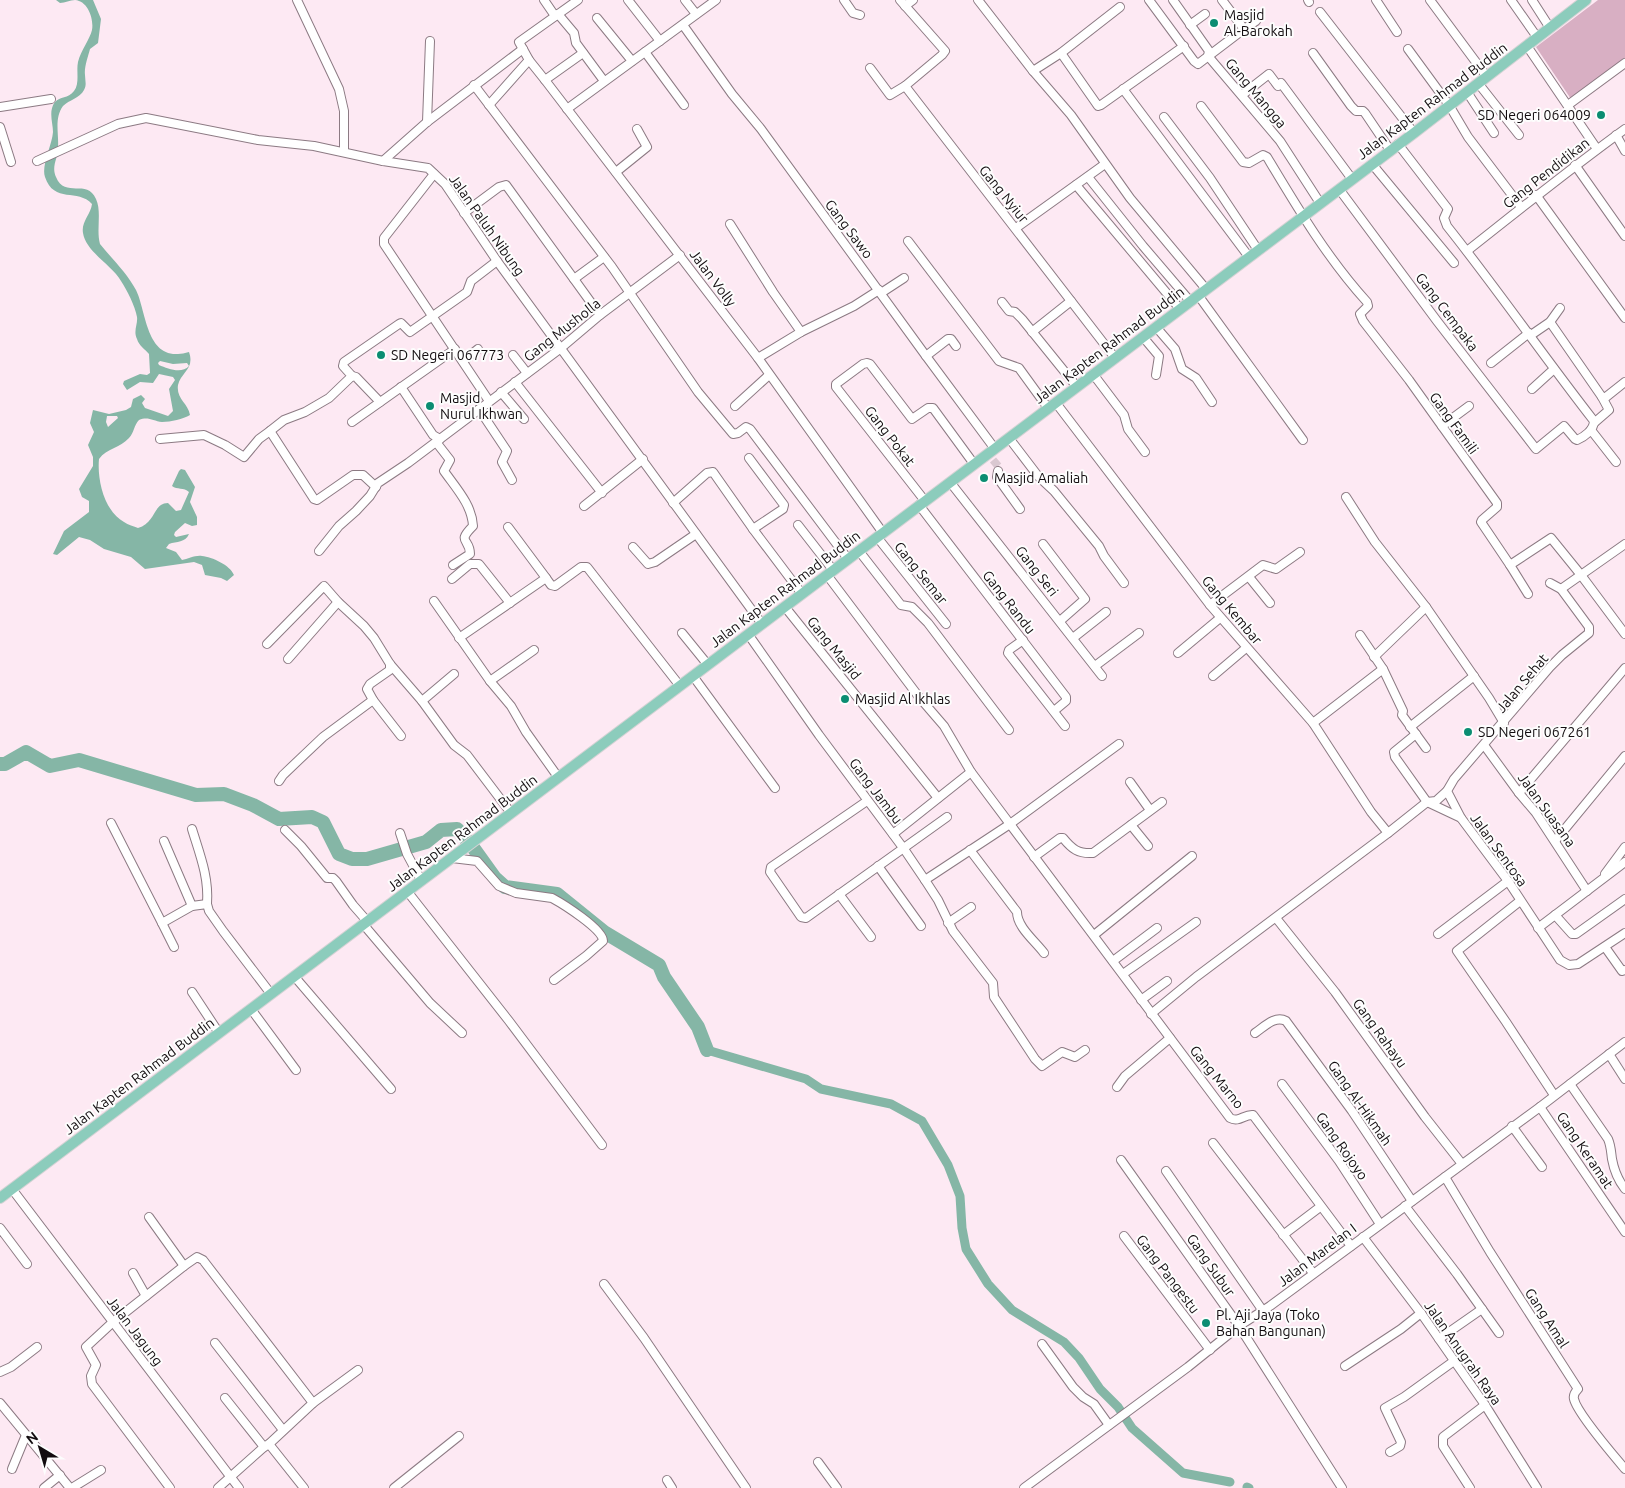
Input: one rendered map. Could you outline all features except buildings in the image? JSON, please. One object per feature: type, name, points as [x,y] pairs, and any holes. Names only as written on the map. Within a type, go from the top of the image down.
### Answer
[{"type":"main road","name":"Jalan Kapten Rahmad Buddin","points":[[0,1198],[974,464],[992,454],[1009,438],[1093,374],[1538,38],[1582,1]]},
{"type":"street","points":[[297,0],[335,79],[342,98],[344,111],[344,152]]},
{"type":"street","points":[[544,0],[574,33],[576,42],[604,81]]},
{"type":"street","points":[[383,161],[427,122],[557,15],[578,0]]},
{"type":"street","points":[[628,0],[660,41]]},
{"type":"street","points":[[685,0],[696,14]]},
{"type":"street","points":[[566,109],[716,0]]},
{"type":"street","points":[[844,0],[854,13],[860,15]]},
{"type":"street","points":[[870,68],[890,95],[905,86],[942,55],[944,51],[903,3],[913,0]]},
{"type":"street","points":[[978,0],[1033,71],[1071,114],[1105,164],[1152,225],[1198,295],[1303,440]]},
{"type":"street","points":[[1149,0],[1198,64],[1256,21]]},
{"type":"street","name":"Gang Mangga","points":[[1173,0],[1209,52],[1208,56],[1280,141],[1320,203]]},
{"type":"street","points":[[1222,0],[1244,29]]},
{"type":"street","points":[[1376,0],[1397,32]]},
{"type":"street","points":[[1430,0],[1518,135]]},
{"type":"street","points":[[1511,0],[1538,38]]},
{"type":"street","points":[[1532,0],[1550,28]]},
{"type":"street","points":[[1033,71],[1061,53],[1120,7]]},
{"type":"street","points":[[1320,12],[1417,130]]},
{"type":"street","points":[[1190,25],[1205,14]]},
{"type":"street","points":[[597,18],[632,61]]},
{"type":"street","name":"Gang Sawo","points":[[683,25],[732,94],[761,129],[880,292],[992,454]]},
{"type":"street","points":[[427,122],[430,40]]},
{"type":"street","name":"Jalan Volly","points":[[521,45],[529,60],[566,109],[758,358],[880,535]]},
{"type":"street","points":[[1061,53],[1098,106],[1184,46]]},
{"type":"street","points":[[1527,46],[1597,149]]},
{"type":"street","points":[[1408,49],[1449,106],[1468,137],[1521,207]]},
{"type":"street","points":[[545,80],[583,52]]},
{"type":"street","points":[[644,52],[684,105]]},
{"type":"street","points":[[1313,53],[1351,106],[1356,111],[1363,111],[1365,113],[1448,209],[1444,218],[1446,224],[1530,334],[1616,462]]},
{"type":"street","points":[[489,105],[529,60]]},
{"type":"street","points":[[1568,105],[1625,64]]},
{"type":"street","points":[[1242,95],[1269,74],[1278,86],[1281,83],[1352,179]]},
{"type":"street","points":[[474,85],[612,267],[693,385],[727,428],[734,434],[746,427],[750,429],[848,559]]},
{"type":"street","name":"Gang Nyiur","points":[[905,86],[1115,358]]},
{"type":"street","points":[[1123,89],[1248,257]]},
{"type":"street","points":[[1466,92],[1494,133]]},
{"type":"street","points":[[0,107],[51,99]]},
{"type":"street","points":[[1201,106],[1243,162],[1249,163],[1263,155],[1267,157],[1302,217]]},
{"type":"street","points":[[1164,117],[1210,178],[1258,250]]},
{"type":"street","name":"Jalan Paluh Nibung","points":[[37,161],[118,124],[146,118],[238,136],[314,146],[383,161],[428,168],[445,184],[496,261],[643,459],[762,624]]},
{"type":"street","points":[[0,127],[11,162]]},
{"type":"street","points":[[616,172],[647,147],[637,129]]},
{"type":"street","name":"Gang Pendidikan","points":[[1467,251],[1575,165],[1625,129]]},
{"type":"street","points":[[1616,135],[1625,151]]},
{"type":"street","points":[[1016,228],[1105,164]]},
{"type":"street","points":[[1372,164],[1454,263]]},
{"type":"street","points":[[1575,165],[1625,236]]},
{"type":"street","points":[[434,174],[384,238],[384,244],[489,401]]},
{"type":"street","points":[[1088,177],[1143,246],[1198,295]]},
{"type":"street","points":[[464,213],[502,185],[506,185],[600,315]]},
{"type":"street","points":[[1076,185],[1180,309]]},
{"type":"street","name":"Gang Cempaka","points":[[1339,189],[1437,321],[1536,449],[1564,426],[1577,440],[1592,427]]},
{"type":"street","points":[[1536,196],[1625,318]]},
{"type":"street","name":"Gang Famili","points":[[1302,217],[1336,264],[1367,302],[1368,306],[1360,314],[1363,321],[1442,426],[1497,504],[1497,507],[1481,522],[1510,565]]},
{"type":"street","points":[[730,224],[801,332]]},
{"type":"street","name":"Gang Kembar","points":[[908,241],[999,362],[1019,368],[1052,406],[1220,618],[1313,724],[1371,812],[1388,833]]},
{"type":"street","name":"Gang Musholla","points":[[320,549],[385,477],[408,463],[561,348],[600,315],[680,255]]},
{"type":"street","points":[[574,279],[604,257]]},
{"type":"street","points":[[380,402],[356,376],[352,376],[343,366],[344,362],[401,323],[410,332],[467,292],[471,281],[496,261]]},
{"type":"street","points":[[758,358],[801,332],[854,306],[904,278]]},
{"type":"street","points":[[1032,332],[1071,301]]},
{"type":"street","points":[[1002,302],[1009,311],[1018,315],[1077,387]]},
{"type":"street","points":[[1491,363],[1530,334],[1550,322],[1560,308]]},
{"type":"street","points":[[1550,322],[1609,411],[1592,427]]},
{"type":"street","points":[[1156,327],[1175,348],[1182,369],[1196,378],[1212,402]]},
{"type":"street","points":[[1144,336],[1159,356],[1156,376]]},
{"type":"street","points":[[926,356],[948,338],[956,346]]},
{"type":"street","points":[[352,422],[455,349]]},
{"type":"street","points":[[463,361],[478,350]]},
{"type":"street","points":[[513,355],[527,373]]},
{"type":"street","name":"Gang Pokat","points":[[922,503],[836,386],[863,364],[868,364],[912,419],[928,408],[933,408],[974,464]]},
{"type":"street","points":[[1532,389],[1554,369]]},
{"type":"street","points":[[735,406],[769,374]]},
{"type":"street","points":[[1093,374],[1124,415],[1128,428],[1145,452]]},
{"type":"street","points":[[160,439],[204,435],[244,457],[259,440],[284,420],[305,412],[329,398],[352,376]]},
{"type":"street","points":[[515,382],[602,493]]},
{"type":"street","points":[[1602,398],[1625,382]]},
{"type":"street","points":[[401,387],[450,460],[444,471],[469,507],[473,526],[464,535],[464,538],[471,551],[470,554],[453,565]]},
{"type":"street","points":[[502,392],[524,419]]},
{"type":"street","points":[[1442,426],[1469,406]]},
{"type":"street","points":[[479,409],[507,451],[502,462],[512,480]]},
{"type":"street","points":[[270,431],[314,499],[317,500],[354,475],[363,475],[377,485]]},
{"type":"street","points":[[1009,438],[1038,476],[1054,491],[1099,546],[1124,583]]},
{"type":"street","points":[[749,458],[784,505],[783,509],[753,529]]},
{"type":"street","points":[[584,506],[643,459]]},
{"type":"street","points":[[998,471],[997,477],[1020,509]]},
{"type":"street","points":[[672,501],[707,473],[713,472],[802,594]]},
{"type":"street","name":"Gang Seri","points":[[950,482],[1102,676]]},
{"type":"street","points":[[1346,497],[1375,542],[1426,607],[1504,722]]},
{"type":"street","name":"Gang Randu","points":[[922,503],[1066,697],[1066,701],[1054,712]]},
{"type":"street","name":"Gang Marno","points":[[798,525],[919,697],[944,726],[972,772],[1230,1118],[1236,1120],[1249,1114],[1253,1115],[1350,1246]]},
{"type":"street","points":[[508,527],[551,585],[555,586],[581,567],[587,567],[680,686]]},
{"type":"street","points":[[633,546],[648,564],[655,562],[696,534]]},
{"type":"street","name":"Gang Semar","points":[[880,535],[946,624]]},
{"type":"street","points":[[1528,594],[1510,565],[1551,538],[1582,575],[1625,634]]},
{"type":"street","points":[[1043,544],[1085,599],[1060,621]]},
{"type":"street","points":[[1550,583],[1561,588],[1625,544]]},
{"type":"street","points":[[859,551],[901,605],[912,607],[928,623],[1009,730]]},
{"type":"street","points":[[1210,605],[1264,564],[1276,569],[1300,552]]},
{"type":"street","points":[[452,579],[470,564],[478,564],[510,603]]},
{"type":"street","points":[[1249,577],[1270,603]]},
{"type":"street","points":[[459,638],[546,578]]},
{"type":"street","points":[[267,644],[324,586],[374,638],[390,664],[422,701],[454,745],[466,755],[511,813]]},
{"type":"street","name":"Jalan Sehat","points":[[1447,791],[1454,779],[1562,655],[1589,633],[1589,627],[1561,588]]},
{"type":"street","points":[[434,601],[490,681],[512,706],[526,732],[558,778]]},
{"type":"street","points":[[288,659],[338,602]]},
{"type":"street","name":"Gang Masjid","points":[[785,607],[938,798]]},
{"type":"street","points":[[1374,656],[1426,607]]},
{"type":"street","points":[[1073,638],[1106,612]]},
{"type":"street","points":[[1178,653],[1220,618]]},
{"type":"street","points":[[682,632],[708,665]]},
{"type":"street","points":[[1095,666],[1139,633]]},
{"type":"street","name":"Gang Jambu","points":[[748,634],[866,801],[904,848],[938,900],[948,924],[992,983],[994,997],[1040,1065],[1044,1066],[1062,1052],[1075,1056],[1085,1050]]},
{"type":"street","points":[[1360,635],[1383,669],[1403,711],[1402,715],[1426,748]]},
{"type":"street","points":[[1023,640],[1009,650],[1008,653],[1065,726]]},
{"type":"street","points":[[1213,676],[1246,648]]},
{"type":"street","points":[[490,681],[534,650]]},
{"type":"street","points":[[390,664],[390,670],[370,684],[367,689],[373,700],[401,736]]},
{"type":"street","points":[[1519,793],[1625,668]]},
{"type":"street","points":[[1313,724],[1383,669]]},
{"type":"street","points":[[422,701],[454,674]]},
{"type":"street","points":[[693,676],[775,788]]},
{"type":"street","points":[[1427,802],[1393,754],[1413,730],[1474,676]]},
{"type":"street","points":[[279,781],[323,737],[373,700]]},
{"type":"street","points":[[925,880],[1010,824],[1119,744]]},
{"type":"street","name":"Jalan Suasana","points":[[1484,745],[1536,813],[1588,891]]},
{"type":"street","points":[[1555,841],[1625,756]]},
{"type":"street","points":[[893,834],[972,772]]},
{"type":"street","points":[[1130,782],[1150,810]]},
{"type":"street","points":[[1151,1014],[1196,977],[1427,802],[1436,801],[1447,791],[1460,818]]},
{"type":"street","points":[[866,801],[771,867],[770,872],[800,918],[806,918],[947,817]]},
{"type":"street","points":[[1034,857],[1060,838],[1063,838],[1073,850],[1081,853],[1093,853],[1162,802]]},
{"type":"street","name":"Jalan Sentosa","points":[[1427,802],[1460,818],[1508,881],[1560,960],[1566,964],[1578,964],[1605,947]]},
{"type":"street","points":[[111,823],[174,948]]},
{"type":"street","points":[[1131,825],[1148,846]]},
{"type":"street","points":[[192,830],[206,876],[209,911],[271,994]]},
{"type":"street","points":[[285,830],[301,846],[327,878],[333,878],[336,881],[365,923],[430,1003],[462,1033]]},
{"type":"street","points":[[400,833],[407,854],[421,880]]},
{"type":"street","points":[[164,842],[192,906]]},
{"type":"street","points":[[1599,882],[1625,847]]},
{"type":"street","points":[[970,850],[1017,912],[1017,918],[1025,930],[1044,953]]},
{"type":"street","points":[[1094,934],[1192,856]]},
{"type":"street","points":[[452,858],[477,860],[497,884],[510,891],[540,896],[558,902],[586,921],[602,935],[603,941],[554,980]]},
{"type":"street","points":[[1538,928],[1625,862]]},
{"type":"street","points":[[878,866],[921,926]]},
{"type":"street","points":[[1438,934],[1508,881]]},
{"type":"street","points":[[406,892],[509,1021],[602,1145]]},
{"type":"street","points":[[839,894],[871,937]]},
{"type":"street","points":[[1554,915],[1572,934],[1576,934],[1625,899]]},
{"type":"street","points":[[1520,901],[1457,952],[1506,1022],[1554,1096]]},
{"type":"street","points":[[162,923],[192,906],[207,904]]},
{"type":"street","points":[[948,924],[971,906]]},
{"type":"street","name":"Gang Rahayu","points":[[1276,918],[1335,992],[1425,1117],[1462,1164]]},
{"type":"street","points":[[1123,974],[1196,922]]},
{"type":"street","points":[[1113,961],[1157,928]]},
{"type":"street","points":[[1625,933],[1605,947],[1622,971],[1625,970]]},
{"type":"street","points":[[294,976],[391,1089]]},
{"type":"street","points":[[1141,1000],[1167,981]]},
{"type":"street","points":[[192,992],[219,1033]]},
{"type":"street","points":[[251,1009],[296,1070]]},
{"type":"street","name":"Gang Al-Hikmah","points":[[1255,1033],[1276,1020],[1286,1021],[1352,1111],[1412,1201]]},
{"type":"street","points":[[1117,1087],[1125,1076],[1170,1038]]},
{"type":"street","name":"Jalan Marelan I","points":[[1024,1488],[1141,1402],[1239,1326],[1263,1311],[1625,1042]]},
{"type":"street","points":[[1609,1054],[1625,1079]]},
{"type":"street","name":"Gang Rojoyo","points":[[1282,1084],[1338,1160],[1380,1224]]},
{"type":"street","points":[[1570,1084],[1611,1145],[1613,1164],[1618,1180],[1625,1189]]},
{"type":"street","name":"Gang Keramat","points":[[1540,1107],[1625,1232]]},
{"type":"street","points":[[1512,1126],[1542,1167]]},
{"type":"street","points":[[1213,1144],[1313,1274]]},
{"type":"street","name":"Gang Subur","points":[[1121,1160],[1239,1326],[1342,1488]]},
{"type":"street","points":[[1166,1171],[1263,1311]]},
{"type":"street","name":"Gang Amal","points":[[1445,1176],[1490,1252],[1578,1389],[1574,1393],[1574,1399],[1581,1412],[1625,1469]]},
{"type":"street","name":"Jalan Jagung","points":[[12,1189],[239,1488]]},
{"type":"street","points":[[1404,1206],[1457,1274],[1499,1333]]},
{"type":"street","points":[[1283,1235],[1320,1207]]},
{"type":"street","points":[[149,1217],[184,1266]]},
{"type":"street","points":[[0,1228],[27,1264]]},
{"type":"street","name":"Gang Pangestu","points":[[1124,1236],[1210,1350]]},
{"type":"street","name":"Jalan Anugrah Raya","points":[[1363,1236],[1439,1339],[1485,1406],[1537,1488]]},
{"type":"street","points":[[170,1488],[92,1384],[90,1376],[96,1365],[86,1346],[113,1322],[198,1257],[203,1260],[312,1403]]},
{"type":"street","points":[[133,1273],[146,1296]]},
{"type":"street","points":[[604,1284],[644,1338],[746,1488]]},
{"type":"street","points":[[1439,1339],[1482,1309]]},
{"type":"street","points":[[1345,1366],[1401,1329],[1420,1313]]},
{"type":"street","points":[[215,1343],[283,1430]]},
{"type":"street","points":[[1042,1344],[1073,1387],[1083,1398],[1094,1404],[1111,1424]]},
{"type":"street","points":[[0,1372],[11,1367],[37,1347]]},
{"type":"street","points":[[1390,1452],[1400,1446],[1401,1442],[1385,1408],[1404,1397],[1454,1361]]},
{"type":"street","points":[[218,1488],[267,1446],[312,1403],[358,1370]]},
{"type":"street","points":[[225,1398],[304,1488]]},
{"type":"street","points":[[0,1403],[71,1488],[101,1470]]},
{"type":"street","points":[[1470,1488],[1443,1446],[1442,1441],[1443,1437],[1485,1406]]},
{"type":"street","points":[[12,1469],[26,1435]]},
{"type":"street","points":[[394,1488],[459,1436]]},
{"type":"street","points":[[818,1462],[837,1488]]},
{"type":"street","points":[[44,1488],[60,1475]]},
{"type":"street","points":[[667,1480],[672,1488]]},
{"type":"shaded area","points":[[56,0],[75,0],[64,3]]},
{"type":"shaded area","points":[[75,0],[93,0],[101,19],[98,43],[90,49],[85,69],[86,84],[84,90],[80,95],[63,106],[60,111],[58,151],[54,166],[56,177],[65,187],[87,190],[92,193],[99,210],[100,244],[124,272],[136,290],[153,340],[159,348],[167,353],[189,352],[190,358],[189,366],[178,385],[178,390],[190,415],[166,422],[148,419],[139,420],[129,438],[106,452],[99,459],[99,476],[103,494],[117,517],[127,524],[138,528],[148,522],[163,504],[168,503],[176,511],[181,510],[189,492],[172,486],[179,471],[181,469],[185,470],[195,487],[190,502],[197,517],[197,525],[192,526],[185,523],[174,535],[176,537],[189,534],[187,537],[169,544],[166,548],[176,552],[182,560],[199,556],[220,562],[229,568],[234,575],[227,581],[205,575],[202,565],[194,562],[145,569],[131,557],[104,549],[90,540],[79,537],[57,555],[53,554],[64,531],[89,512],[89,501],[82,497],[79,489],[93,466],[93,457],[88,445],[94,432],[90,423],[93,410],[109,414],[126,410],[131,407],[133,399],[141,395],[145,399],[142,403],[145,408],[168,416],[173,411],[169,389],[175,380],[173,377],[159,374],[153,383],[140,382],[127,390],[123,384],[124,381],[140,374],[147,375],[150,373],[149,354],[139,344],[136,336],[137,317],[134,308],[126,289],[117,275],[85,240],[83,225],[92,204],[86,199],[54,190],[45,177],[44,167],[53,132],[51,113],[53,106],[57,100],[72,94],[76,88],[78,62],[92,30],[89,11],[80,1]],"holes":[[[160,361],[173,364],[187,363],[189,366],[183,370],[175,370],[159,365]],[[107,416],[117,416],[118,418],[108,427],[106,422]]]},
{"type":"shaded area","points":[[1598,0],[1625,0],[1625,58],[1571,99],[1536,47]]},
{"type":"waterway","points":[[0,764],[5,764],[26,752],[50,766],[79,760],[196,795],[224,794],[253,805],[279,819],[312,817],[323,822],[339,854],[352,859],[367,859],[426,842],[441,830],[457,829],[495,878],[505,887],[557,894],[604,932],[659,965],[664,977],[698,1027],[707,1050]]},
{"type":"waterway","points":[[707,1050],[806,1079],[821,1089],[891,1104],[922,1121],[948,1165],[960,1196],[962,1228],[966,1249],[988,1284],[1012,1310],[1064,1342],[1079,1358],[1100,1389],[1118,1407],[1132,1428],[1183,1473],[1230,1482]]},
{"type":"tunnel","points":[[993,460],[999,467],[998,471]]},
{"type":"place","name":"Masjid Al-Barokah","points":[[1214,23]]},
{"type":"place","name":"SD Negeri 064009","points":[[1601,115]]},
{"type":"place","name":"SD Negeri 067773","points":[[381,355]]},
{"type":"place","name":"Masjid Nurul Ikhwan","points":[[430,406]]},
{"type":"place","name":"Masjid Amaliah","points":[[984,478]]},
{"type":"place","name":"Masjid Al Ikhlas","points":[[845,699]]},
{"type":"place","name":"SD Negeri 067261","points":[[1468,732]]},
{"type":"place","name":"Pl. Aji Jaya (Toko Bahan Bangunan)","points":[[1206,1323]]}]
